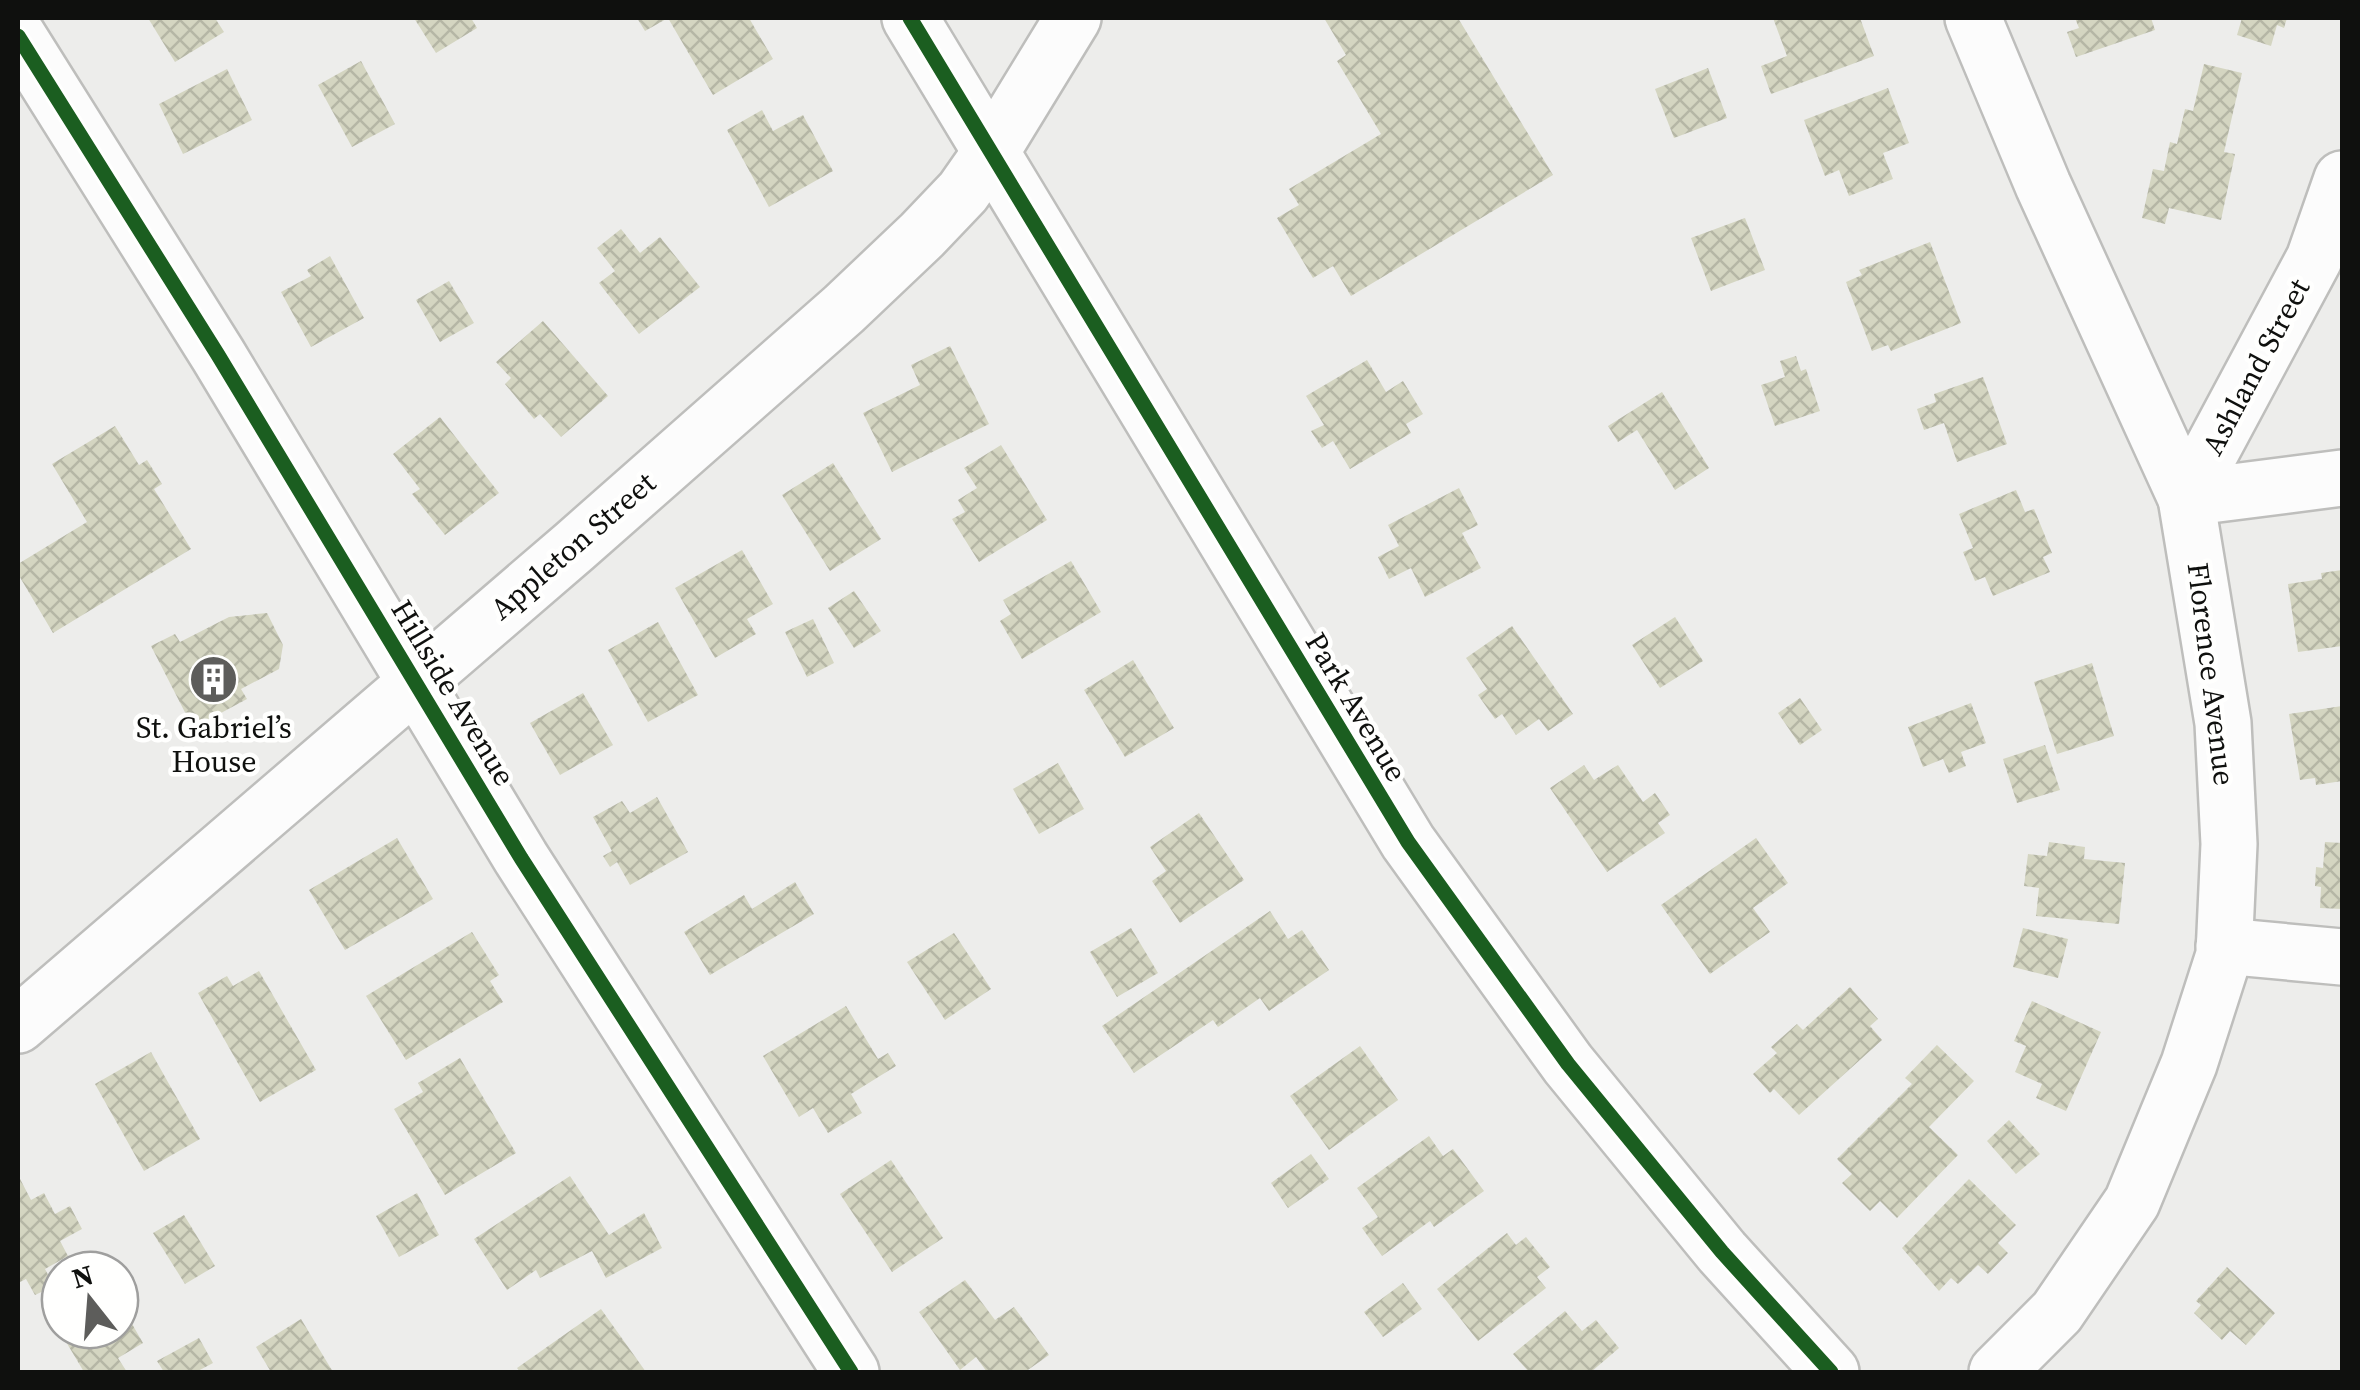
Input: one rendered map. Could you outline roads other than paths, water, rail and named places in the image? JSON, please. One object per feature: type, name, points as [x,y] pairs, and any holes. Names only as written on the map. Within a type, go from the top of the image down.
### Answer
[{"type":"street","name":"Park Avenue","points":[[910,18],[1408,842],[1568,1064],[1722,1252],[1831,1372]]},
{"type":"street","name":"Appleton Street","points":[[18,1025],[575,546],[844,309],[922,235],[963,192],[991,152],[1073,18]]},
{"type":"street","name":"Florence Avenue","points":[[1973,18],[2043,185],[2186,498],[2223,722],[2229,844],[2224,946],[2189,1064],[2132,1202],[2058,1312],[1998,1372]]},
{"type":"street","name":"Hillside Avenue","points":[[18,36],[218,355],[413,682],[680,1109],[851,1372]]},
{"type":"street","name":"Ashland Street","points":[[2186,498],[2314,260],[2342,180]]},
{"type":"street","points":[[2186,498],[2342,478]]},
{"type":"street","points":[[2224,946],[2342,957]]},
{"type":"place","name":"St. Gabriel’s House","points":[[214,679]]}]
